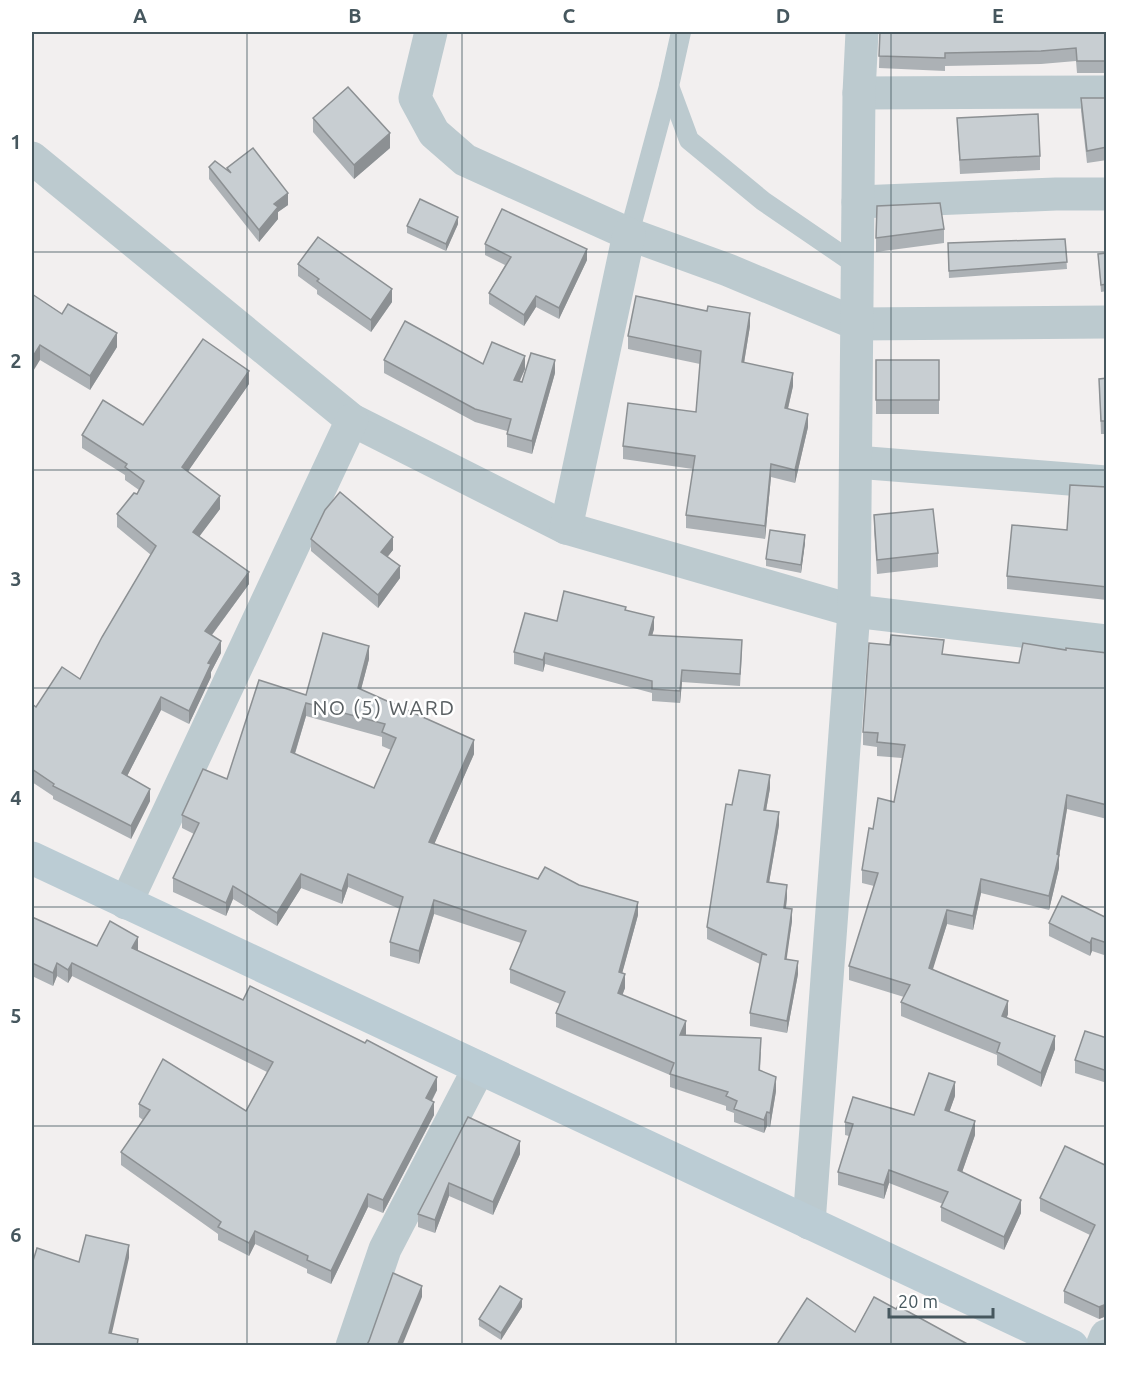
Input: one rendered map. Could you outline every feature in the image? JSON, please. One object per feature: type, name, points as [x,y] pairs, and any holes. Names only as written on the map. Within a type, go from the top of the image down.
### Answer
[{"type":"street","points":[[431,32],[416,98],[434,132],[465,160],[629,234],[728,270],[857,324],[1107,322]]},
{"type":"street","points":[[809,1223],[854,611],[859,93],[862,32]]},
{"type":"street","points":[[859,93],[1107,92]]},
{"type":"street","points":[[32,158],[87,206],[352,420],[566,528],[854,611],[1107,640]]},
{"type":"street","points":[[858,202],[1107,194]]},
{"type":"street","points":[[566,528],[629,234]]},
{"type":"street","points":[[126,903],[352,420]]},
{"type":"street","points":[[856,462],[1107,482]]},
{"type":"street","points":[[32,858],[1072,1346]]},
{"type":"street","points":[[352,1346],[385,1249],[478,1068]]},
{"type":"street","points":[[1102,1346],[1107,1336]]},
{"type":"lane","points":[[629,234],[669,86],[681,32]]},
{"type":"lane","points":[[669,86],[689,140],[763,201],[858,266]]},
{"type":"building","points":[[880,32],[1107,32],[1107,61],[1077,61],[1076,48],[945,53],[945,58],[879,56]]},
{"type":"building","points":[[348,87],[390,133],[354,165],[313,118]]},
{"type":"building","points":[[1081,98],[1107,98],[1107,147],[1087,151]]},
{"type":"building","points":[[1038,114],[1040,156],[960,160],[957,118]]},
{"type":"building","points":[[253,148],[288,193],[274,204],[278,207],[259,230],[209,167],[215,161],[231,173],[227,168]]},
{"type":"building","points":[[420,199],[458,217],[446,244],[407,226]]},
{"type":"building","points":[[940,203],[944,229],[876,238],[877,206]]},
{"type":"building","points":[[502,209],[587,249],[559,308],[536,296],[524,315],[489,293],[511,257],[485,244]]},
{"type":"building","points":[[318,237],[392,289],[371,320],[317,281],[319,279],[298,264]]},
{"type":"building","points":[[1065,239],[1067,262],[949,271],[948,243]]},
{"type":"building","points":[[1107,253],[1107,284],[1101,285],[1098,254]]},
{"type":"building","points":[[32,294],[62,314],[68,304],[117,333],[90,376],[40,345],[32,358]]},
{"type":"building","points":[[636,296],[707,311],[708,306],[750,313],[742,362],[793,373],[785,408],[808,414],[795,470],[771,464],[765,526],[686,515],[695,456],[623,446],[628,403],[696,412],[701,351],[628,336]]},
{"type":"building","points":[[405,321],[483,364],[492,342],[525,356],[514,380],[522,382],[531,353],[555,360],[532,441],[507,434],[511,419],[475,409],[384,360]]},
{"type":"building","points":[[203,339],[249,371],[182,467],[220,496],[193,532],[249,572],[205,631],[221,641],[208,663],[211,664],[189,711],[161,697],[122,773],[150,789],[131,826],[53,786],[54,784],[32,769],[32,704],[36,707],[62,667],[80,679],[156,546],[117,514],[134,493],[137,494],[144,481],[125,467],[127,464],[82,435],[103,400],[143,425]]},
{"type":"building","points":[[876,360],[939,360],[939,400],[876,400]]},
{"type":"building","points":[[1107,378],[1107,421],[1101,421],[1099,379]]},
{"type":"building","points":[[1070,485],[1107,487],[1107,587],[1007,576],[1012,525],[1067,530]]},
{"type":"building","points":[[340,492],[393,537],[381,552],[400,566],[378,595],[311,539],[325,510]]},
{"type":"building","points":[[933,509],[938,553],[877,560],[874,515]]},
{"type":"building","points":[[770,530],[805,535],[801,565],[766,559]]},
{"type":"building","points":[[564,591],[626,607],[625,610],[654,617],[649,635],[742,640],[740,674],[682,670],[680,691],[652,689],[652,681],[545,653],[543,660],[514,652],[525,613],[557,621]]},
{"type":"building","points":[[323,633],[369,646],[358,688],[474,740],[429,842],[538,879],[545,867],[579,885],[638,902],[619,972],[625,974],[618,993],[686,1021],[680,1035],[761,1038],[759,1070],[776,1077],[770,1113],[767,1112],[764,1120],[734,1109],[737,1101],[726,1096],[728,1092],[670,1074],[674,1063],[556,1013],[565,992],[510,969],[526,931],[434,900],[419,951],[390,942],[403,897],[348,874],[342,891],[301,874],[277,913],[233,886],[226,903],[173,878],[199,823],[182,815],[203,769],[227,779],[259,680],[306,695]],"holes":[[[306,703],[385,724],[382,732],[396,738],[374,788],[291,752]]]},
{"type":"building","points":[[891,635],[944,640],[942,654],[1019,663],[1023,643],[1066,650],[1066,648],[1107,653],[1107,805],[1067,795],[1057,854],[1059,855],[1049,896],[981,879],[973,916],[947,910],[929,968],[1008,1001],[1002,1016],[1055,1036],[1041,1073],[997,1052],[1000,1043],[901,1002],[910,985],[849,966],[878,873],[862,870],[869,828],[873,829],[878,798],[894,802],[905,745],[877,742],[878,733],[863,732],[869,643],[890,645]]},
{"type":"building","points":[[739,770],[770,775],[764,810],[779,812],[767,882],[787,885],[784,908],[792,909],[785,959],[798,961],[787,1021],[750,1013],[762,954],[767,955],[707,927],[726,804],[732,805]]},
{"type":"building","points":[[1062,896],[1107,918],[1107,943],[1092,938],[1090,943],[1049,923]]},
{"type":"building","points":[[32,917],[97,946],[110,921],[138,937],[132,948],[243,1000],[250,986],[365,1043],[367,1040],[437,1077],[426,1098],[434,1102],[383,1200],[368,1194],[331,1271],[307,1260],[308,1256],[255,1231],[249,1243],[218,1227],[221,1222],[121,1152],[150,1110],[139,1104],[163,1059],[246,1111],[273,1062],[72,963],[68,970],[57,963],[53,973],[32,963]]},
{"type":"building","points":[[1085,1031],[1107,1038],[1107,1071],[1075,1060]]},
{"type":"building","points":[[929,1073],[955,1082],[945,1110],[975,1121],[958,1170],[1021,1200],[1004,1237],[941,1207],[948,1192],[889,1170],[884,1185],[838,1172],[853,1124],[845,1122],[853,1097],[914,1115]]},
{"type":"building","points":[[468,1117],[520,1141],[493,1202],[449,1183],[435,1220],[418,1214]]},
{"type":"building","points":[[1065,1146],[1107,1166],[1107,1305],[1099,1307],[1064,1291],[1095,1225],[1040,1198]]},
{"type":"building","points":[[86,1235],[129,1245],[109,1333],[138,1339],[137,1346],[32,1346],[32,1264],[37,1248],[79,1262]]},
{"type":"building","points":[[393,1273],[422,1286],[397,1346],[366,1346],[369,1341]]},
{"type":"building","points":[[500,1286],[522,1299],[501,1333],[479,1319]]},
{"type":"building","points":[[874,1297],[896,1309],[898,1306],[971,1346],[776,1346],[807,1298],[855,1332]]},
{"type":"district","name":"NO (5) WARD","points":[[384,708]]}]
